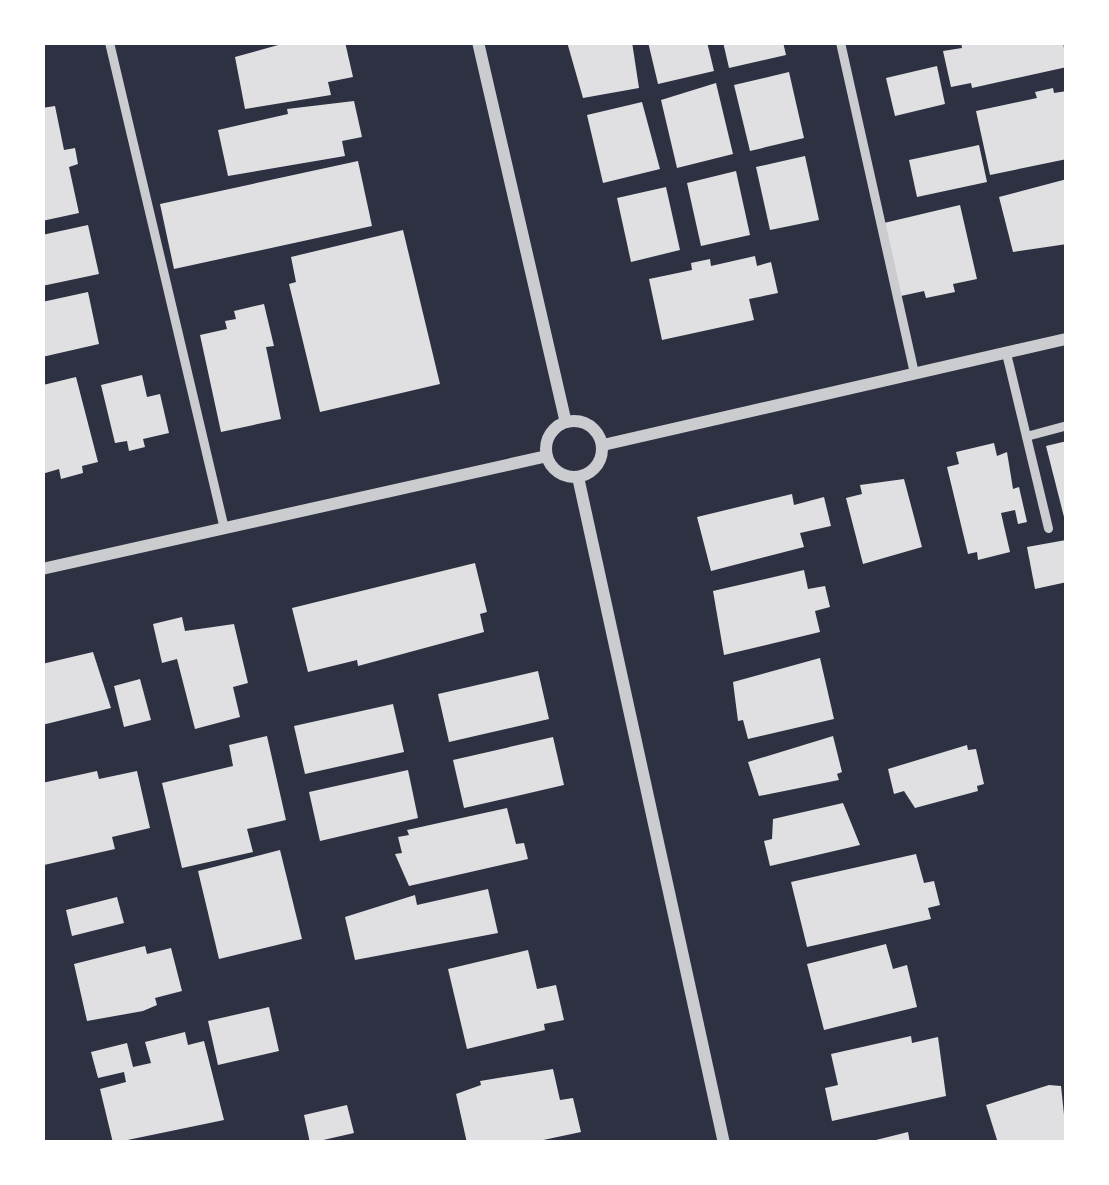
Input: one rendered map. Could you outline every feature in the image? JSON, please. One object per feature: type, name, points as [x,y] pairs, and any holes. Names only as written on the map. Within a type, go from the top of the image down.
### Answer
[{"type":"street","points":[[478,42],[566,422]]},
{"type":"street","points":[[603,445],[1067,339]]},
{"type":"street","points":[[566,422],[585,423],[603,445],[598,464],[578,476],[559,473],[547,456],[550,433],[566,422]]},
{"type":"street","points":[[42,569],[547,456]]},
{"type":"street","points":[[578,476],[724,1143]]},
{"type":"lane","points":[[109,42],[224,528]]},
{"type":"lane","points":[[841,42],[914,374]]},
{"type":"lane","points":[[1006,352],[1048,528]]},
{"type":"lane","points":[[1026,436],[1067,425]]},
{"type":"building","points":[[289,42],[345,42],[353,77],[328,82],[331,95],[245,109],[235,57]]},
{"type":"building","points":[[567,42],[632,42],[639,88],[583,98]]},
{"type":"building","points":[[648,42],[707,42],[714,71],[658,84]]},
{"type":"building","points":[[723,42],[783,42],[786,55],[729,68]]},
{"type":"building","points":[[961,42],[1063,42],[1067,67],[972,88],[971,83],[951,87],[943,51],[962,48]]},
{"type":"building","points":[[937,66],[945,104],[895,116],[886,78]]},
{"type":"building","points":[[789,72],[804,138],[750,151],[734,85]]},
{"type":"building","points":[[716,83],[733,154],[677,168],[661,100]]},
{"type":"building","points":[[1053,88],[1054,93],[1067,91],[1067,159],[990,175],[976,111],[1037,98],[1035,92]]},
{"type":"building","points":[[354,101],[362,137],[342,141],[345,156],[228,176],[218,130],[288,114],[287,109]]},
{"type":"building","points":[[642,102],[660,169],[603,183],[587,115]]},
{"type":"building","points":[[55,106],[64,150],[75,148],[78,164],[69,167],[79,213],[42,221],[42,108]]},
{"type":"building","points":[[979,145],[987,182],[917,197],[909,160]]},
{"type":"building","points":[[805,156],[819,220],[770,230],[756,167]]},
{"type":"building","points":[[358,161],[372,226],[174,269],[160,204]]},
{"type":"building","points":[[736,171],[750,235],[701,246],[687,183]]},
{"type":"building","points":[[1067,179],[1067,244],[1013,252],[999,197]]},
{"type":"building","points":[[666,187],[680,250],[631,262],[617,198]]},
{"type":"building","points":[[960,205],[977,279],[953,284],[955,292],[926,298],[924,291],[901,296],[884,223]]},
{"type":"building","points":[[88,225],[99,274],[42,286],[42,235]]},
{"type":"building","points":[[403,230],[440,384],[320,412],[289,284],[296,282],[291,257]]},
{"type":"building","points":[[755,256],[757,266],[771,262],[778,293],[749,299],[754,320],[662,340],[649,279],[692,270],[691,263],[710,259],[711,266]]},
{"type":"building","points":[[88,292],[99,344],[42,357],[42,302]]},
{"type":"building","points":[[264,304],[274,346],[266,347],[281,419],[221,432],[200,335],[227,329],[225,321],[236,319],[234,311]]},
{"type":"building","points":[[142,375],[147,397],[160,394],[169,433],[143,439],[145,447],[129,451],[127,441],[115,443],[101,385]]},
{"type":"building","points":[[76,377],[98,462],[82,466],[83,473],[61,479],[59,469],[42,474],[43,385]]},
{"type":"building","points":[[1067,441],[1067,521],[1065,521],[1046,446]]},
{"type":"building","points":[[994,443],[997,456],[1007,452],[1013,489],[1019,487],[1027,522],[1018,524],[1015,510],[1001,513],[1010,552],[978,560],[977,552],[968,554],[947,467],[959,464],[956,452]]},
{"type":"building","points":[[904,479],[922,547],[863,564],[846,498],[862,494],[860,485]]},
{"type":"building","points":[[792,494],[794,505],[824,497],[831,526],[800,533],[804,547],[711,571],[697,517]]},
{"type":"building","points":[[1066,540],[1067,582],[1035,589],[1027,547]]},
{"type":"building","points":[[475,563],[487,612],[480,614],[484,632],[358,666],[357,660],[308,672],[292,608]]},
{"type":"building","points":[[804,570],[808,589],[825,586],[830,607],[815,611],[820,632],[724,655],[713,591]]},
{"type":"building","points":[[182,617],[185,631],[234,624],[248,683],[233,687],[240,717],[195,729],[177,659],[162,663],[153,624]]},
{"type":"building","points":[[93,652],[111,708],[42,725],[42,664]]},
{"type":"building","points":[[820,658],[834,719],[748,739],[743,720],[738,721],[733,682]]},
{"type":"building","points":[[538,671],[549,719],[449,742],[438,694]]},
{"type":"building","points":[[140,679],[151,720],[124,727],[114,686]]},
{"type":"building","points":[[393,704],[404,752],[305,774],[294,726]]},
{"type":"building","points":[[267,736],[286,820],[247,829],[253,852],[182,868],[162,783],[233,766],[229,745]]},
{"type":"building","points":[[833,736],[842,772],[837,774],[839,780],[759,796],[748,762]]},
{"type":"building","points":[[553,737],[564,785],[464,808],[453,760]]},
{"type":"building","points":[[967,745],[968,750],[976,749],[984,784],[977,786],[978,791],[915,808],[904,791],[894,794],[888,769]]},
{"type":"building","points":[[408,770],[418,818],[320,841],[309,792]]},
{"type":"building","points":[[97,771],[99,779],[137,771],[150,828],[112,837],[115,849],[44,865],[42,783]]},
{"type":"building","points":[[843,803],[860,845],[770,866],[764,841],[772,839],[773,819]]},
{"type":"building","points":[[507,808],[516,844],[524,843],[528,859],[409,886],[395,854],[402,853],[398,837],[409,835],[407,830]]},
{"type":"building","points":[[280,850],[302,939],[219,959],[198,871]]},
{"type":"building","points":[[916,854],[924,883],[934,881],[940,905],[928,908],[931,919],[807,947],[791,882]]},
{"type":"building","points":[[488,889],[498,933],[355,960],[345,917],[415,895],[417,905]]},
{"type":"building","points":[[117,897],[124,923],[72,936],[66,910]]},
{"type":"building","points":[[886,944],[893,969],[907,965],[917,1007],[824,1030],[807,964]]},
{"type":"building","points":[[145,946],[147,954],[171,948],[182,991],[155,998],[157,1005],[143,1011],[87,1021],[74,964]]},
{"type":"building","points":[[528,950],[537,989],[556,985],[564,1020],[544,1024],[545,1030],[467,1049],[448,969]]},
{"type":"building","points":[[269,1007],[279,1051],[218,1065],[208,1021]]},
{"type":"building","points":[[185,1032],[188,1045],[204,1041],[224,1120],[113,1143],[100,1089],[126,1082],[124,1072],[98,1078],[91,1052],[127,1043],[133,1067],[151,1063],[145,1042]]},
{"type":"building","points":[[911,1036],[912,1043],[938,1037],[946,1096],[832,1121],[825,1088],[838,1085],[831,1054]]},
{"type":"building","points":[[553,1069],[560,1100],[573,1098],[581,1132],[529,1143],[467,1143],[456,1094],[481,1085],[480,1081]]},
{"type":"building","points":[[1049,1085],[1061,1086],[1067,1143],[998,1143],[986,1105]]},
{"type":"building","points":[[347,1105],[354,1133],[310,1143],[304,1115]]},
{"type":"building","points":[[908,1132],[910,1143],[872,1143],[872,1141]]}]
